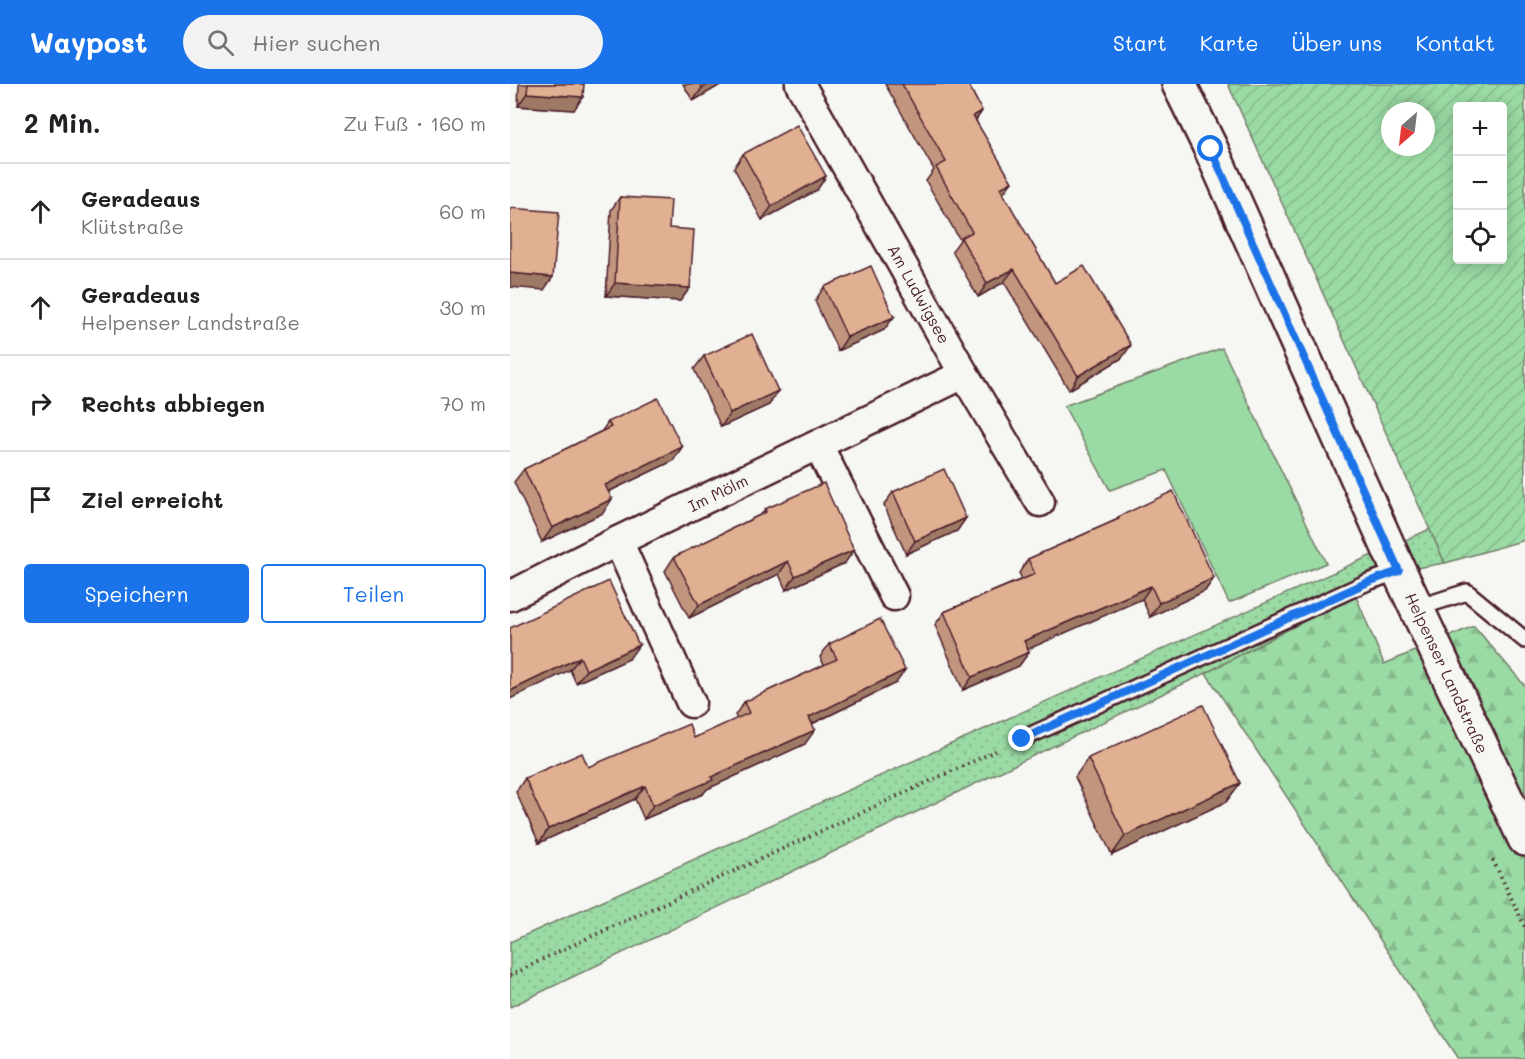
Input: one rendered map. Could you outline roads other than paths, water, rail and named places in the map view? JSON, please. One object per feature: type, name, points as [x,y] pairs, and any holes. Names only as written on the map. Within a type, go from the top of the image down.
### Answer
[{"type":"main road","name":"Helpenser Landstraße","points":[[1179,84],[1211,149],[1399,571],[1525,839]]},
{"type":"street","name":"Am Ludwigsee","points":[[800,84],[964,374],[1040,502]]},
{"type":"street","name":"Im Mölm","points":[[510,596],[618,541],[964,374]]},
{"type":"street","points":[[818,445],[894,596]]},
{"type":"street","points":[[618,541],[691,703]]},
{"type":"lane","points":[[1022,739],[1368,582],[1399,571]]},
{"type":"lane","points":[[1416,608],[1467,592],[1525,640]]}]
